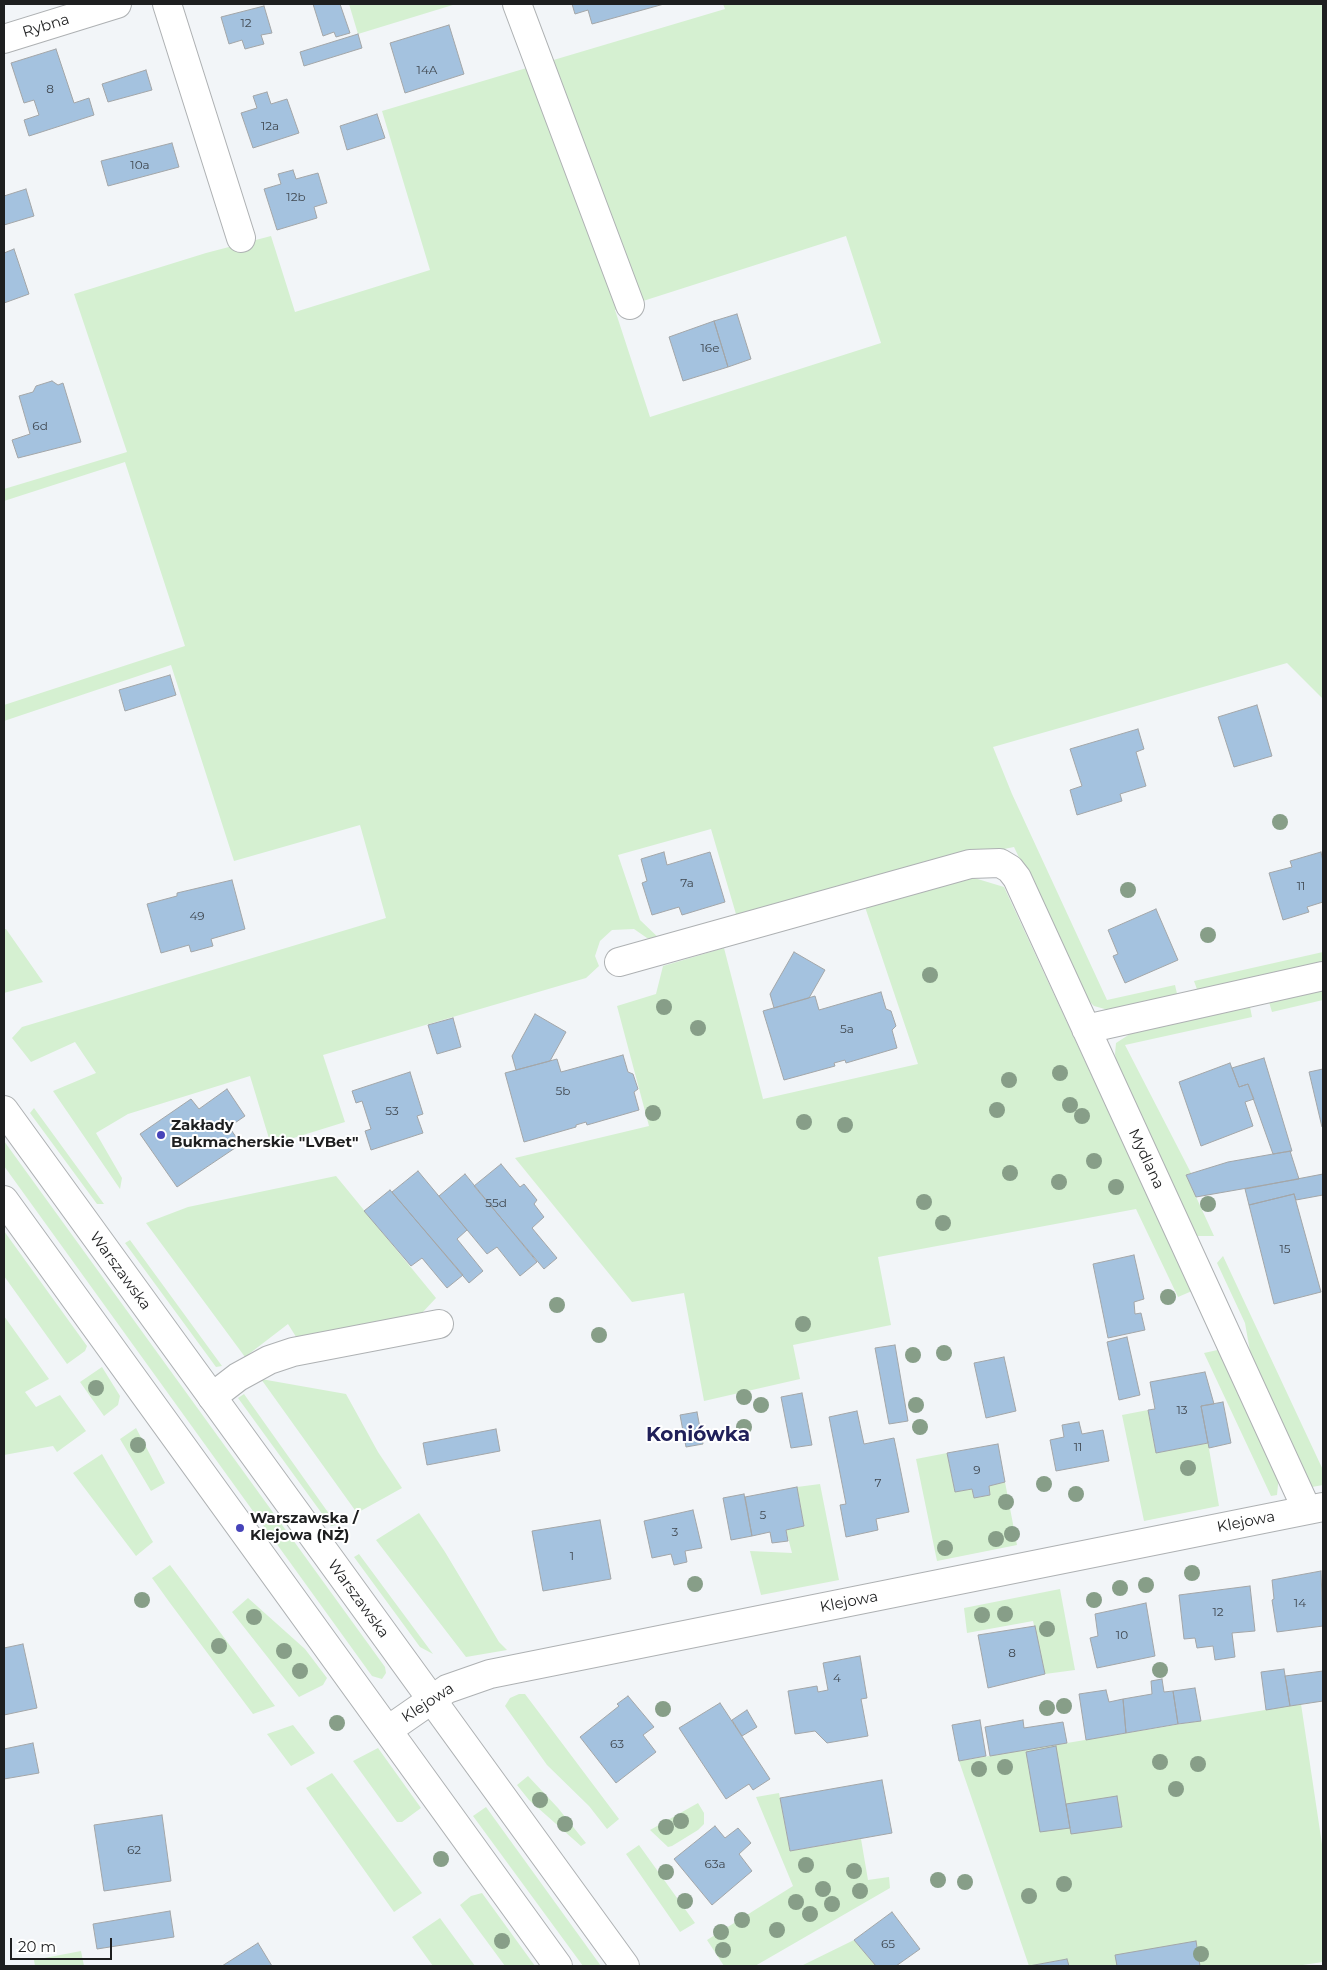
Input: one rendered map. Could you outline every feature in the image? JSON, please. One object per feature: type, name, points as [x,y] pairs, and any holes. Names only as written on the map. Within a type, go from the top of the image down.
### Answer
[{"type":"street","name":"Rybna","points":[[6,31],[117,4]]},
{"type":"street","points":[[167,4],[241,238]]},
{"type":"street","points":[[517,4],[630,304]]},
{"type":"street","name":"Mydlana","points":[[619,962],[970,864],[1000,863],[1010,869],[1017,878],[1086,1029],[1315,1509]]},
{"type":"street","points":[[1086,1029],[1323,976]]},
{"type":"street","name":"Warszawska","points":[[4,1110],[625,1966]]},
{"type":"street","points":[[4,1200],[558,1966]]},
{"type":"street","points":[[212,1397],[238,1377],[269,1360],[293,1352],[439,1324]]},
{"type":"street","name":"Klejowa","points":[[388,1730],[432,1699],[456,1685],[490,1674],[1315,1509]]},
{"type":"green space","points":[[349,4],[456,4],[358,34]]},
{"type":"green space","points":[[723,4],[1323,4],[1323,699],[1287,663],[993,747],[1012,794],[1107,1000],[1175,985],[1178,998],[1112,1011],[1094,1006],[1087,999],[1014,847],[954,859],[738,921],[711,829],[618,855],[640,920],[662,941],[647,938],[634,929],[612,930],[600,941],[595,956],[599,966],[586,978],[323,1055],[345,1122],[271,1145],[250,1076],[128,1114],[96,1133],[122,1178],[120,1189],[53,1091],[96,1073],[75,1042],[31,1062],[12,1038],[22,1027],[386,918],[360,825],[234,861],[171,665],[4,721],[4,705],[185,646],[125,462],[4,501],[4,489],[127,452],[74,294],[206,253],[271,236],[295,312],[430,270],[382,111],[725,9]],"holes":[[[846,236],[881,343],[650,417],[615,310]]]},
{"type":"green space","points":[[971,877],[1004,887],[1192,1291],[1178,1297],[1136,1209],[878,1257],[891,1325],[793,1345],[800,1379],[704,1401],[684,1293],[632,1302],[515,1158],[649,1126],[617,1006],[656,994],[663,966],[724,948],[763,1099],[918,1064],[865,907]]},
{"type":"green space","points":[[4,929],[6,929],[43,982],[4,993]]},
{"type":"green space","points":[[1323,952],[1323,963],[1198,992],[1194,981]]},
{"type":"green space","points":[[1323,990],[1323,1000],[1272,1012],[1269,1002]]},
{"type":"green space","points":[[1250,1007],[1252,1017],[1125,1045],[1191,1173],[1186,1175],[1214,1236],[1196,1236],[1117,1064],[1115,1054],[1116,1043],[1130,1034]]},
{"type":"green space","points":[[34,1108],[104,1204],[97,1204],[30,1113]]},
{"type":"green space","points":[[4,1141],[385,1667],[386,1673],[382,1679],[372,1676],[4,1166]]},
{"type":"green space","points":[[336,1176],[436,1298],[421,1314],[298,1340],[288,1324],[245,1357],[146,1223],[188,1207]]},
{"type":"green space","points":[[4,1231],[87,1346],[85,1351],[67,1364],[4,1276]]},
{"type":"green space","points":[[130,1240],[222,1366],[216,1367],[125,1243]]},
{"type":"green space","points":[[1223,1256],[1323,1470],[1323,1485],[1312,1487],[1251,1357],[1245,1323],[1217,1263]]},
{"type":"green space","points":[[4,1316],[49,1379],[25,1392],[36,1407],[60,1395],[86,1431],[57,1452],[53,1446],[4,1455]]},
{"type":"green space","points":[[1222,1349],[1279,1474],[1277,1495],[1271,1496],[1204,1353]]},
{"type":"green space","points":[[102,1367],[120,1396],[118,1405],[104,1416],[80,1382]]},
{"type":"green space","points":[[261,1379],[346,1394],[378,1452],[402,1488],[357,1513]]},
{"type":"green space","points":[[244,1394],[337,1525],[331,1526],[238,1398]]},
{"type":"green space","points":[[1148,1410],[1156,1453],[1208,1443],[1219,1506],[1144,1521],[1122,1415]]},
{"type":"green space","points":[[136,1428],[165,1483],[151,1491],[120,1439]]},
{"type":"green space","points":[[947,1453],[955,1492],[972,1489],[974,1498],[990,1495],[989,1486],[1005,1482],[1017,1545],[937,1561],[916,1459]]},
{"type":"green space","points":[[102,1454],[153,1542],[136,1556],[73,1473]]},
{"type":"green space","points":[[820,1484],[839,1580],[761,1595],[750,1551],[792,1553],[786,1530],[804,1526],[797,1487]]},
{"type":"green space","points":[[419,1513],[445,1552],[499,1642],[507,1650],[466,1657],[376,1540]]},
{"type":"green space","points":[[359,1554],[433,1654],[420,1647],[354,1557]]},
{"type":"green space","points":[[170,1565],[275,1706],[253,1714],[170,1603],[152,1578]]},
{"type":"green space","points":[[1060,1589],[1075,1670],[1045,1674],[1033,1621],[967,1633],[964,1608]]},
{"type":"green space","points":[[248,1598],[305,1649],[327,1678],[323,1685],[299,1697],[232,1612]]},
{"type":"green space","points":[[519,1694],[525,1694],[619,1819],[607,1829],[589,1806],[547,1765],[505,1706],[510,1698]]},
{"type":"green space","points":[[1301,1704],[1323,1851],[1323,1962],[1296,1966],[1069,1966],[1067,1959],[1029,1966],[959,1761]]},
{"type":"green space","points":[[293,1725],[315,1753],[291,1766],[267,1734]]},
{"type":"green space","points":[[378,1748],[421,1808],[402,1822],[397,1822],[353,1761]]},
{"type":"green space","points":[[332,1773],[422,1893],[394,1912],[306,1788]]},
{"type":"green space","points":[[528,1776],[558,1808],[586,1843],[581,1846],[529,1800],[517,1785]]},
{"type":"green space","points":[[779,1793],[790,1851],[861,1839],[868,1880],[889,1877],[890,1888],[755,1966],[724,1966],[707,1940],[793,1886],[756,1797]]},
{"type":"green space","points":[[698,1803],[704,1813],[704,1824],[698,1830],[672,1846],[668,1847],[650,1830]]},
{"type":"green space","points":[[486,1807],[601,1966],[583,1966],[473,1816]]},
{"type":"green space","points":[[639,1845],[695,1923],[680,1932],[626,1854]]},
{"type":"green space","points":[[482,1893],[535,1966],[505,1966],[460,1905],[471,1896]]},
{"type":"green space","points":[[440,1918],[475,1966],[433,1966],[412,1937]]},
{"type":"green space","points":[[854,1940],[876,1966],[801,1966]]},
{"type":"green space","points":[[81,1951],[84,1966],[35,1966],[34,1960]]},
{"type":"building","points":[[313,4],[340,4],[350,33],[336,37],[334,32],[323,36]]},
{"type":"building","points":[[572,4],[664,4],[592,24],[588,10],[575,14]]},
{"type":"building","points":[[264,6],[272,33],[261,35],[264,44],[245,49],[242,40],[229,44],[221,17]]},
{"type":"building","points":[[449,25],[464,74],[405,93],[390,43]]},
{"type":"building","points":[[358,34],[362,48],[304,66],[300,52]]},
{"type":"building","points":[[56,49],[74,103],[89,98],[94,115],[29,136],[24,120],[39,115],[34,100],[24,103],[11,63]]},
{"type":"building","points":[[146,70],[152,90],[108,102],[102,84]]},
{"type":"building","points":[[267,92],[271,104],[287,99],[299,133],[253,148],[241,113],[257,108],[253,96]]},
{"type":"building","points":[[377,114],[385,138],[347,150],[340,126]]},
{"type":"building","points":[[172,143],[179,167],[108,186],[101,161]]},
{"type":"building","points":[[293,170],[296,179],[318,173],[327,203],[314,207],[317,218],[277,230],[264,189],[281,184],[278,174]]},
{"type":"building","points":[[26,189],[34,216],[4,225],[4,196]]},
{"type":"building","points":[[14,249],[29,294],[4,303],[4,253]]},
{"type":"building","points":[[737,314],[751,359],[728,367],[714,321]]},
{"type":"building","points":[[714,321],[728,367],[683,381],[669,337]]},
{"type":"building","points":[[52,381],[58,385],[63,383],[81,442],[18,458],[12,440],[30,434],[19,396],[33,392],[36,386]]},
{"type":"building","points":[[170,675],[176,695],[125,711],[119,690]]},
{"type":"building","points":[[1257,705],[1272,756],[1234,767],[1218,717]]},
{"type":"building","points":[[1138,729],[1144,749],[1136,752],[1146,786],[1120,794],[1122,801],[1077,815],[1070,790],[1082,786],[1070,749]]},
{"type":"building","points":[[664,852],[667,865],[710,852],[725,902],[682,915],[679,907],[652,915],[642,883],[647,881],[641,859]]},
{"type":"building","points":[[1321,852],[1323,861],[1323,902],[1307,907],[1309,912],[1283,920],[1269,873],[1292,867],[1290,861]]},
{"type":"building","points":[[232,880],[245,929],[211,939],[213,946],[191,952],[189,945],[161,953],[147,904],[177,896],[177,893]]},
{"type":"building","points":[[1156,909],[1178,960],[1125,983],[1113,956],[1118,954],[1108,930]]},
{"type":"building","points":[[794,952],[825,970],[809,998],[774,1008],[770,994]]},
{"type":"building","points":[[881,992],[886,1009],[891,1011],[896,1026],[892,1030],[897,1048],[846,1063],[845,1060],[834,1063],[835,1066],[784,1080],[763,1011],[815,996],[819,1010]]},
{"type":"building","points":[[535,1014],[566,1032],[550,1061],[516,1070],[512,1056]]},
{"type":"building","points":[[453,1018],[461,1047],[437,1054],[428,1025]]},
{"type":"building","points":[[623,1055],[628,1072],[633,1074],[638,1089],[634,1092],[639,1110],[587,1125],[586,1122],[576,1125],[576,1127],[524,1142],[505,1073],[557,1059],[561,1072]]},
{"type":"building","points":[[1264,1058],[1292,1151],[1273,1154],[1248,1084],[1239,1087],[1232,1068]]},
{"type":"building","points":[[1230,1063],[1239,1087],[1248,1084],[1254,1099],[1245,1102],[1253,1126],[1201,1146],[1179,1082]]},
{"type":"building","points":[[1323,1069],[1323,1127],[1322,1127],[1309,1072]]},
{"type":"building","points":[[410,1072],[423,1114],[417,1116],[423,1133],[371,1150],[365,1131],[371,1129],[362,1101],[356,1103],[352,1091]]},
{"type":"building","points":[[227,1089],[245,1116],[229,1127],[241,1144],[177,1187],[140,1134],[191,1099],[199,1109]]},
{"type":"building","points":[[1290,1151],[1299,1179],[1196,1197],[1186,1175],[1228,1162]]},
{"type":"building","points":[[501,1164],[520,1187],[524,1184],[537,1200],[534,1204],[544,1217],[532,1228],[557,1258],[544,1269],[474,1186]]},
{"type":"building","points":[[418,1171],[467,1230],[457,1239],[483,1271],[469,1283],[392,1192]]},
{"type":"building","points":[[465,1174],[537,1262],[520,1276],[497,1247],[487,1254],[439,1196]]},
{"type":"building","points":[[1323,1174],[1323,1195],[1296,1200],[1294,1194],[1249,1205],[1245,1189]]},
{"type":"building","points":[[390,1190],[463,1275],[447,1288],[422,1258],[411,1266],[364,1211]]},
{"type":"building","points":[[1294,1194],[1321,1292],[1274,1304],[1249,1205]]},
{"type":"building","points":[[1134,1255],[1144,1299],[1134,1302],[1135,1314],[1141,1313],[1145,1330],[1108,1338],[1093,1264]]},
{"type":"building","points":[[1127,1337],[1140,1395],[1119,1400],[1107,1342]]},
{"type":"building","points":[[895,1345],[908,1421],[889,1424],[875,1348]]},
{"type":"building","points":[[1004,1357],[1016,1411],[986,1418],[974,1363]]},
{"type":"building","points":[[1205,1372],[1214,1404],[1201,1406],[1208,1443],[1156,1453],[1148,1410],[1155,1409],[1150,1382]]},
{"type":"building","points":[[802,1393],[812,1445],[791,1448],[781,1397]]},
{"type":"building","points":[[1223,1402],[1231,1443],[1209,1448],[1201,1406]]},
{"type":"building","points":[[857,1411],[864,1444],[894,1438],[909,1512],[876,1519],[878,1530],[846,1537],[840,1505],[846,1504],[829,1417]]},
{"type":"building","points":[[697,1412],[703,1444],[686,1447],[680,1415]]},
{"type":"building","points":[[1079,1422],[1082,1434],[1103,1430],[1109,1461],[1056,1471],[1050,1440],[1064,1437],[1062,1425]]},
{"type":"building","points":[[496,1429],[500,1451],[427,1465],[423,1443]]},
{"type":"building","points":[[998,1444],[1005,1482],[989,1486],[990,1495],[974,1498],[972,1489],[955,1492],[947,1453]]},
{"type":"building","points":[[797,1487],[804,1526],[786,1530],[788,1541],[772,1543],[770,1532],[752,1536],[745,1497]]},
{"type":"building","points":[[744,1494],[752,1536],[731,1540],[723,1498]]},
{"type":"building","points":[[693,1510],[702,1548],[685,1551],[687,1562],[674,1565],[671,1554],[652,1558],[644,1521]]},
{"type":"building","points":[[600,1520],[611,1579],[543,1591],[532,1531]]},
{"type":"building","points":[[1321,1571],[1323,1626],[1277,1632],[1272,1600],[1274,1599],[1272,1580]]},
{"type":"building","points":[[1250,1586],[1255,1631],[1232,1633],[1235,1657],[1215,1660],[1213,1646],[1197,1648],[1195,1638],[1184,1639],[1179,1595]]},
{"type":"building","points":[[1146,1603],[1155,1656],[1097,1668],[1090,1638],[1098,1636],[1095,1614]]},
{"type":"building","points":[[1035,1626],[1045,1674],[988,1688],[978,1635]]},
{"type":"building","points":[[23,1644],[37,1708],[4,1715],[4,1648]]},
{"type":"building","points":[[860,1656],[867,1698],[861,1699],[868,1736],[827,1743],[815,1731],[795,1734],[788,1691],[817,1686],[818,1692],[828,1690],[823,1663]]},
{"type":"building","points":[[1284,1669],[1290,1706],[1266,1710],[1261,1672]]},
{"type":"building","points":[[1323,1671],[1323,1701],[1290,1706],[1285,1676]]},
{"type":"building","points":[[1162,1679],[1164,1692],[1173,1691],[1178,1724],[1126,1733],[1123,1699],[1152,1694],[1151,1681]]},
{"type":"building","points":[[1195,1688],[1201,1721],[1178,1724],[1173,1691]]},
{"type":"building","points":[[1106,1690],[1109,1702],[1123,1699],[1126,1733],[1086,1740],[1079,1694]]},
{"type":"building","points":[[628,1696],[654,1727],[643,1735],[656,1752],[616,1783],[580,1737],[619,1706],[617,1704]]},
{"type":"building","points":[[720,1703],[770,1779],[753,1790],[749,1784],[726,1799],[679,1728]]},
{"type":"building","points":[[747,1710],[757,1727],[742,1736],[732,1720]]},
{"type":"building","points":[[980,1720],[986,1756],[959,1761],[952,1725]]},
{"type":"building","points":[[1023,1720],[1024,1728],[1063,1722],[1067,1743],[990,1756],[985,1727]]},
{"type":"building","points":[[33,1743],[39,1773],[4,1779],[4,1749]]},
{"type":"building","points":[[1056,1746],[1070,1828],[1040,1832],[1026,1752]]},
{"type":"building","points":[[882,1780],[892,1833],[790,1851],[780,1798]]},
{"type":"building","points":[[1117,1796],[1122,1827],[1071,1834],[1066,1804]]},
{"type":"building","points":[[162,1815],[171,1881],[104,1891],[94,1825]]},
{"type":"building","points":[[715,1826],[725,1838],[738,1828],[751,1843],[739,1854],[752,1871],[712,1905],[674,1859]]},
{"type":"building","points":[[170,1911],[174,1937],[97,1949],[93,1924]]},
{"type":"building","points":[[892,1912],[920,1949],[896,1966],[876,1966],[854,1940]]},
{"type":"building","points":[[1196,1941],[1200,1966],[1117,1966],[1115,1955]]},
{"type":"building","points":[[258,1943],[272,1966],[222,1966]]},
{"type":"building","points":[[1067,1959],[1069,1966],[1029,1966]]},
{"type":"place","name":"Zakłady Bukmacherskie \"LVBet\"","points":[[161,1135]]},
{"type":"place","name":"Warszawska / Klejowa (NŻ)","points":[[240,1528]]},
{"type":"district","name":"Koniówka","points":[[698,1435]]}]
